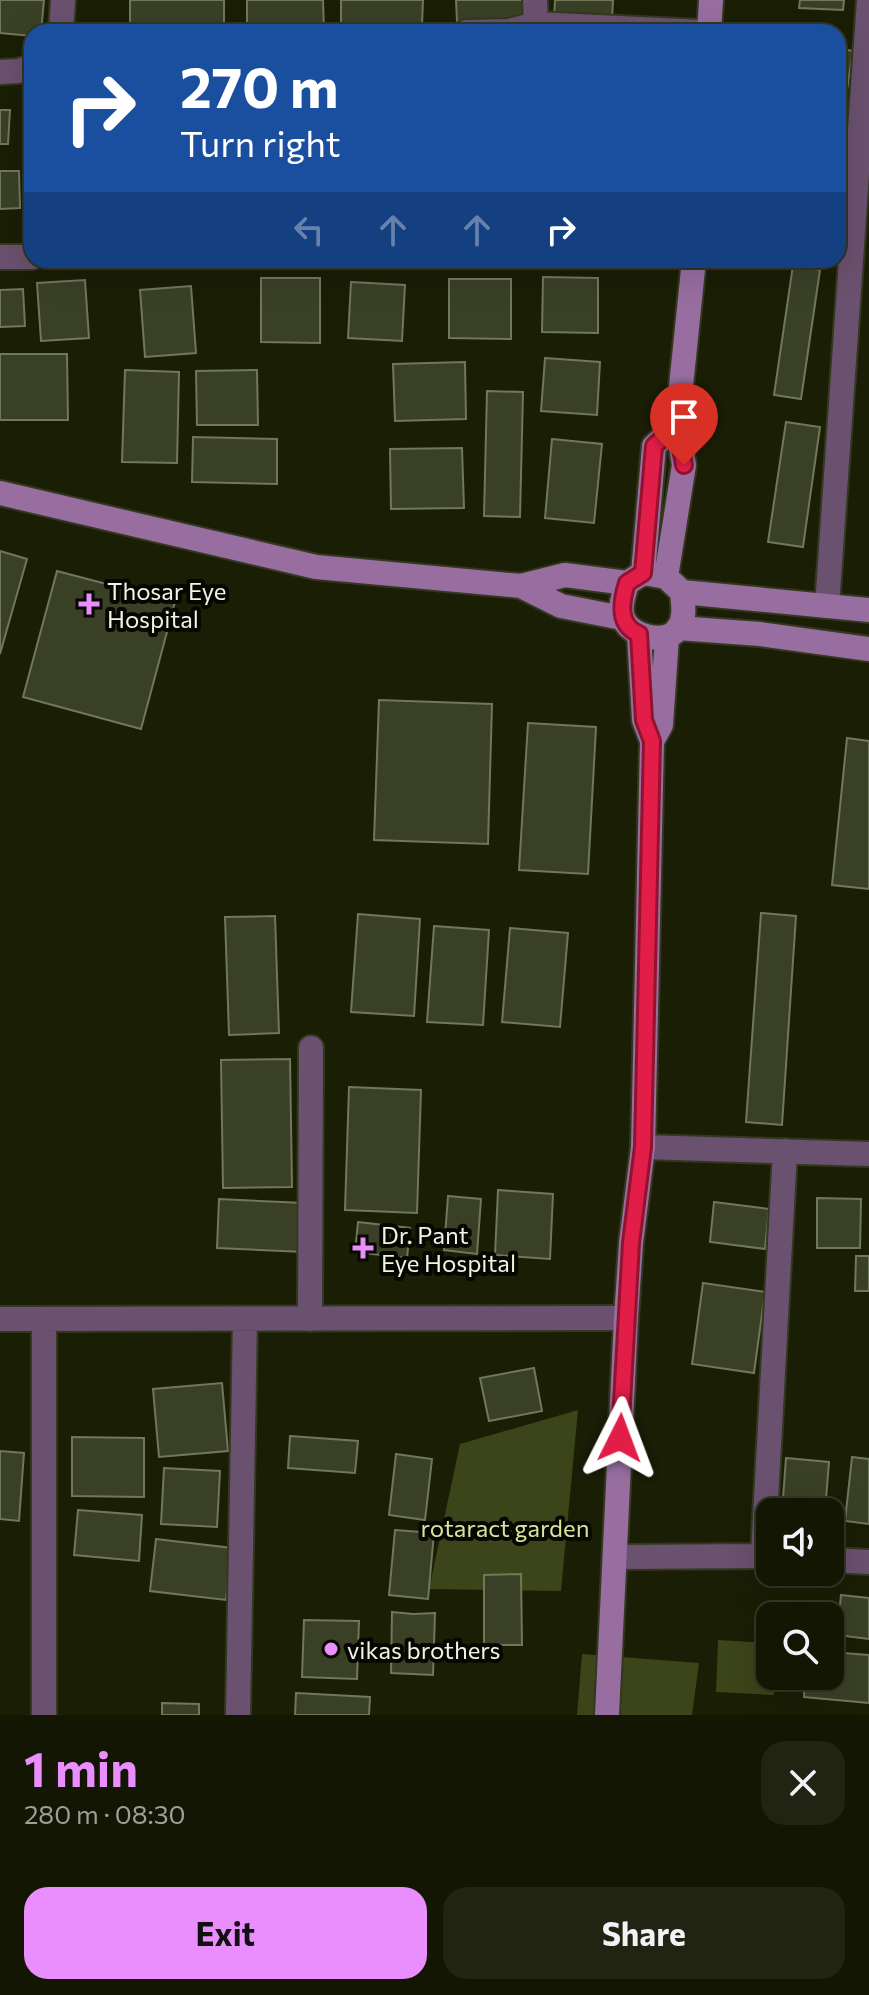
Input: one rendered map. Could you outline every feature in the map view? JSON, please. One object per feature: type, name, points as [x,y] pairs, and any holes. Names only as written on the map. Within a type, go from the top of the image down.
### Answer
[{"type":"main road","points":[[710,24],[711,0]]},
{"type":"main road","points":[[652,741],[661,725],[673,632],[684,612],[654,581],[654,446],[677,425],[693,268]]},
{"type":"main road","points":[[0,493],[316,567],[521,586],[565,575],[654,581],[869,610]]},
{"type":"main road","points":[[607,1715],[626,1318],[631,1243],[643,1147],[652,741],[644,720],[631,626],[622,600],[654,581]]},
{"type":"main road","points":[[521,586],[561,606],[631,626],[647,636],[673,632],[760,634],[869,649]]},
{"type":"street","points":[[62,24],[63,0]]},
{"type":"street","points":[[827,606],[869,0]]},
{"type":"street","points":[[519,24],[536,12],[636,24]]},
{"type":"street","points":[[0,72],[24,69]]},
{"type":"street","points":[[0,257],[24,257]]},
{"type":"street","points":[[310,1319],[311,1048]]},
{"type":"street","points":[[643,1147],[869,1154]]},
{"type":"street","points":[[770,1498],[785,1151]]},
{"type":"street","points":[[0,1319],[626,1318]]},
{"type":"street","points":[[44,1319],[44,1715]]},
{"type":"street","points":[[238,1715],[245,1319]]},
{"type":"street","points":[[615,1557],[756,1555]]},
{"type":"street","points":[[844,1561],[869,1562]]},
{"type":"green space","name":"rotaract garden","points":[[578,1410],[561,1591],[429,1589],[460,1444]]},
{"type":"green space","points":[[718,1640],[756,1642],[756,1690],[774,1690],[774,1695],[716,1692]]},
{"type":"green space","points":[[582,1654],[699,1663],[692,1715],[577,1715]]},
{"type":"building","points":[[0,0],[44,0],[42,24],[24,24],[24,35],[0,33]]},
{"type":"building","points":[[130,0],[224,0],[224,24],[130,24]]},
{"type":"building","points":[[247,0],[323,0],[324,24],[247,24]]},
{"type":"building","points":[[341,0],[423,0],[422,24],[341,24]]},
{"type":"building","points":[[456,0],[530,0],[531,18],[457,21]]},
{"type":"building","points":[[555,0],[613,0],[612,20],[554,18]]},
{"type":"building","points":[[800,0],[844,0],[843,10],[799,8]]},
{"type":"building","points":[[846,50],[853,51],[846,97]]},
{"type":"building","points":[[0,110],[10,110],[8,144],[0,144]]},
{"type":"building","points":[[0,171],[19,171],[20,208],[0,209]]},
{"type":"building","points":[[793,268],[820,270],[801,399],[774,395]]},
{"type":"building","points":[[543,277],[598,278],[598,333],[542,332]]},
{"type":"building","points":[[261,278],[320,278],[320,343],[261,342]]},
{"type":"building","points":[[449,279],[511,279],[511,339],[449,338]]},
{"type":"building","points":[[85,280],[89,338],[41,341],[37,283]]},
{"type":"building","points":[[351,282],[405,285],[402,341],[348,338]]},
{"type":"building","points":[[191,286],[196,353],[145,357],[140,290]]},
{"type":"building","points":[[23,289],[25,326],[0,327],[0,290]]},
{"type":"building","points":[[0,354],[67,354],[68,420],[0,420]]},
{"type":"building","points":[[545,358],[600,362],[597,415],[541,411]]},
{"type":"building","points":[[465,362],[466,419],[395,421],[393,364]]},
{"type":"building","points":[[125,370],[179,372],[177,463],[122,462]]},
{"type":"building","points":[[257,370],[258,425],[197,425],[196,371]]},
{"type":"building","points":[[487,391],[523,392],[520,517],[484,516]]},
{"type":"building","points":[[786,422],[820,427],[803,547],[768,542]]},
{"type":"building","points":[[193,437],[277,439],[277,484],[192,482]]},
{"type":"building","points":[[552,439],[602,444],[594,523],[545,518]]},
{"type":"building","points":[[462,448],[464,508],[391,509],[390,449]]},
{"type":"building","points":[[0,551],[27,559],[0,654]]},
{"type":"building","points":[[57,571],[175,602],[141,729],[23,697]]},
{"type":"building","points":[[379,700],[492,704],[488,844],[374,840]]},
{"type":"building","points":[[528,723],[596,727],[588,874],[519,870]]},
{"type":"building","points":[[847,738],[869,741],[869,889],[832,885]]},
{"type":"building","points":[[761,913],[796,916],[782,1125],[746,1122]]},
{"type":"building","points":[[358,914],[420,919],[414,1016],[351,1012]]},
{"type":"building","points":[[275,916],[279,1033],[229,1035],[225,917]]},
{"type":"building","points":[[434,926],[489,930],[483,1025],[427,1022]]},
{"type":"building","points":[[510,928],[568,933],[560,1027],[502,1022]]},
{"type":"building","points":[[290,1059],[292,1187],[223,1188],[221,1060]]},
{"type":"building","points":[[349,1087],[421,1090],[417,1213],[345,1210]]},
{"type":"building","points":[[498,1190],[553,1194],[550,1259],[495,1255]]},
{"type":"building","points":[[448,1196],[481,1199],[477,1254],[444,1250]]},
{"type":"building","points":[[817,1198],[861,1199],[860,1248],[817,1248]]},
{"type":"building","points":[[219,1199],[304,1203],[303,1252],[217,1248]]},
{"type":"building","points":[[714,1202],[769,1209],[765,1249],[710,1242]]},
{"type":"building","points":[[358,1222],[410,1228],[407,1258],[355,1252]]},
{"type":"building","points":[[856,1256],[869,1256],[869,1291],[855,1291]]},
{"type":"building","points":[[703,1283],[765,1292],[754,1373],[692,1364]]},
{"type":"building","points":[[534,1368],[542,1411],[489,1421],[480,1378]]},
{"type":"building","points":[[222,1383],[228,1451],[159,1457],[153,1389]]},
{"type":"building","points":[[290,1436],[358,1441],[355,1473],[288,1468]]},
{"type":"building","points":[[72,1437],[144,1438],[144,1497],[72,1496]]},
{"type":"building","points":[[0,1451],[24,1453],[19,1521],[0,1519]]},
{"type":"building","points":[[396,1454],[432,1459],[425,1520],[389,1515]]},
{"type":"building","points":[[852,1457],[869,1459],[869,1524],[845,1521]]},
{"type":"building","points":[[786,1458],[829,1462],[826,1498],[783,1498]]},
{"type":"building","points":[[164,1468],[220,1471],[217,1527],[161,1524]]},
{"type":"building","points":[[78,1510],[142,1515],[139,1561],[74,1555]]},
{"type":"building","points":[[395,1530],[434,1533],[428,1599],[389,1595]]},
{"type":"building","points":[[156,1539],[232,1548],[226,1600],[150,1591]]},
{"type":"building","points":[[521,1574],[522,1645],[484,1645],[484,1575]]},
{"type":"building","points":[[841,1595],[869,1598],[869,1639],[844,1636],[844,1602],[840,1602]]},
{"type":"building","points":[[392,1612],[435,1613],[433,1675],[391,1673]]},
{"type":"building","name":"vikas brothers","points":[[304,1620],[359,1621],[357,1679],[302,1677]]},
{"type":"building","points":[[844,1653],[869,1655],[869,1703],[804,1697],[804,1690],[844,1690]]},
{"type":"building","name":"vikas brothers","points":[[296,1693],[370,1697],[369,1715],[295,1715]]},
{"type":"building","points":[[162,1703],[199,1704],[199,1715],[162,1715]]},
{"type":"place","name":"Thosar Eye Hospital","points":[[89,604]]},
{"type":"place","name":"Dr. Pant Eye Hospital","points":[[363,1248]]},
{"type":"place","name":"vikas brothers","points":[[331,1649]]},
{"type":"route","points":[[620,1438],[631,1243],[643,1147],[652,741],[644,720],[639,634],[632,631],[622,618],[622,600],[627,583],[643,573],[654,446],[677,425],[684,465]]}]
